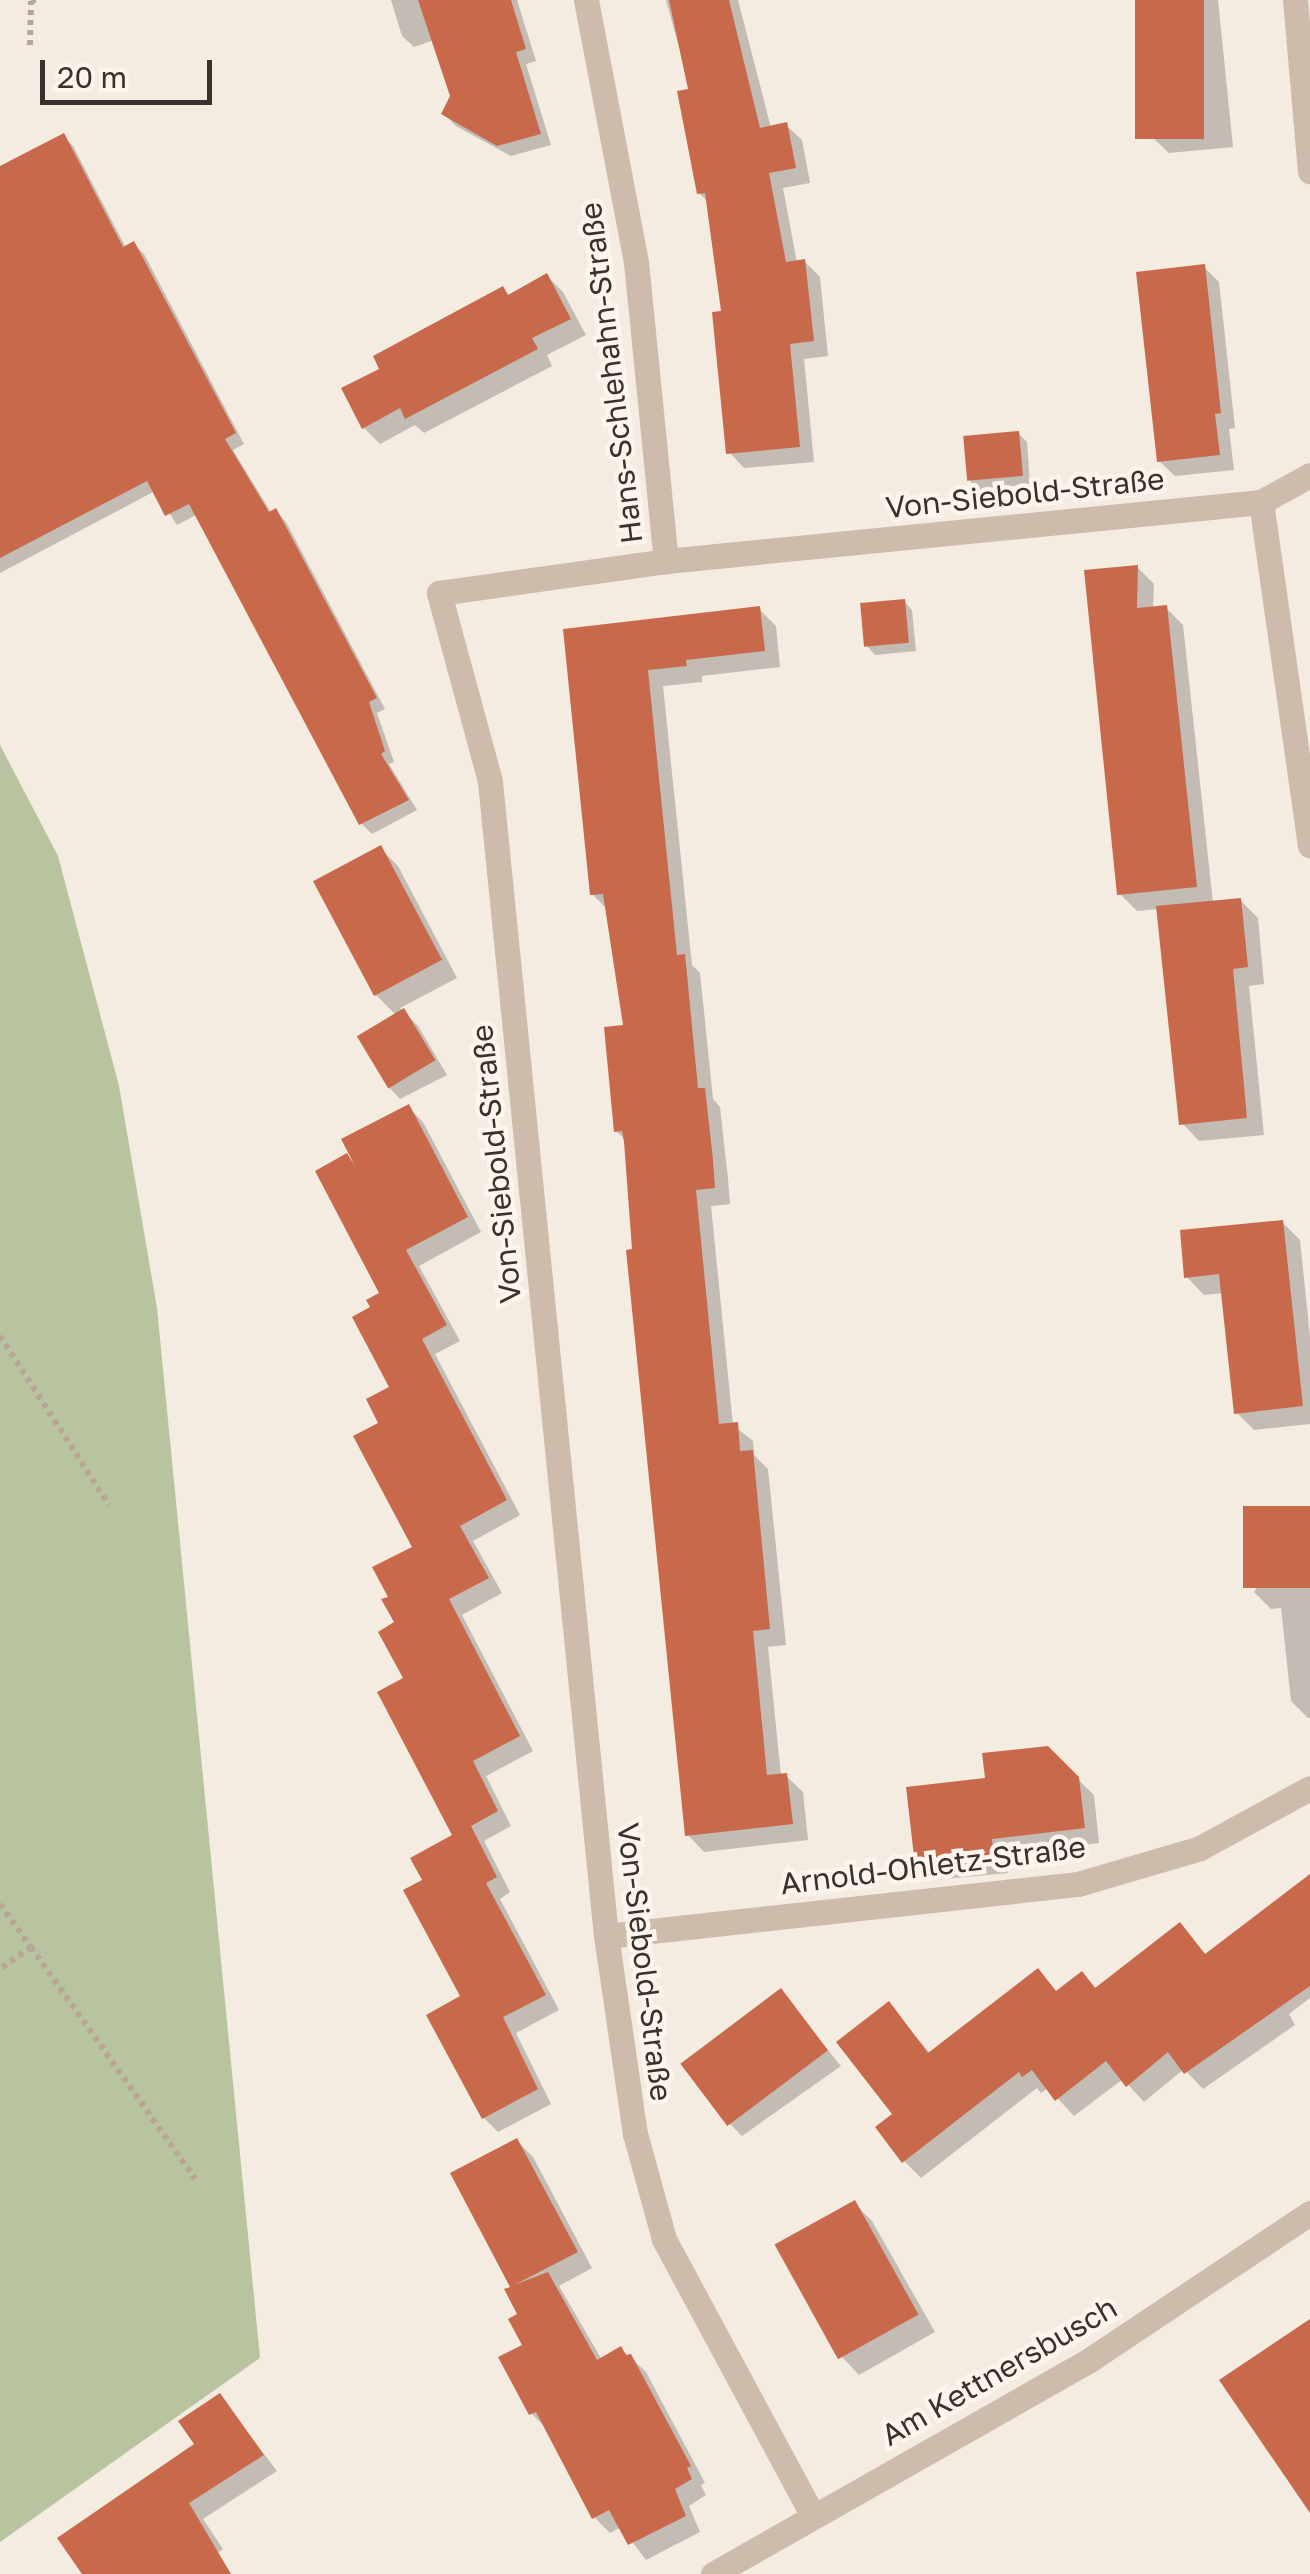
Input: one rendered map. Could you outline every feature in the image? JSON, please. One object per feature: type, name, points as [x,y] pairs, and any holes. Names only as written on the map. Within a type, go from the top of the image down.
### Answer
[{"type":"street","name":"Hans-Schlehahn-Straße","points":[[586,0],[636,262],[666,561]]},
{"type":"street","points":[[1296,0],[1310,171]]},
{"type":"street","points":[[1310,475],[1261,502],[1310,846]]},
{"type":"street","name":"Von-Siebold-Straße","points":[[813,2516],[664,2239],[635,2134],[606,1936],[490,781],[439,593],[666,561],[1261,502]]},
{"type":"street","name":"Arnold-Ohletz-Straße","points":[[606,1936],[1078,1884],[1200,1848],[1310,1788]]},
{"type":"street","name":"Am Kettnersbusch","points":[[713,2574],[1091,2359],[1310,2213]]},
{"type":"path","points":[[30,44],[31,0],[36,0]]},
{"type":"path","points":[[0,1336],[109,1506]]},
{"type":"path","points":[[0,1904],[195,2179]]},
{"type":"path","points":[[0,1969],[31,1947]]},
{"type":"green space","points":[[0,745],[58,856],[119,1086],[157,1308],[260,2358],[0,2542]]},
{"type":"building","points":[[418,0],[511,0],[526,49],[516,52],[541,134],[497,146],[441,114],[450,96]]},
{"type":"building","points":[[669,0],[729,0],[760,128],[787,122],[796,168],[769,173],[786,262],[805,259],[814,341],[790,344],[800,447],[726,454],[712,312],[721,311],[705,193],[697,194],[677,91],[688,89]]},
{"type":"building","points":[[1135,0],[1204,0],[1204,139],[1135,139]]},
{"type":"building","points":[[64,133],[123,247],[134,241],[236,433],[225,439],[269,512],[276,508],[377,698],[369,702],[385,751],[381,754],[409,800],[359,825],[189,504],[165,516],[147,481],[0,558],[0,166]]},
{"type":"building","points":[[1205,264],[1221,413],[1215,414],[1220,455],[1157,462],[1136,272]]},
{"type":"building","points":[[547,273],[571,319],[532,338],[538,349],[405,419],[400,408],[362,429],[341,388],[379,369],[373,356],[503,286],[508,295]]},
{"type":"building","points":[[1019,431],[1023,476],[967,481],[963,436]]},
{"type":"building","points":[[1138,565],[1137,608],[1167,605],[1197,887],[1117,895],[1084,570]]},
{"type":"building","points":[[905,599],[909,643],[864,647],[860,603]]},
{"type":"building","points":[[760,606],[765,651],[686,660],[687,666],[648,670],[677,955],[685,954],[698,1088],[705,1088],[713,1160],[715,1188],[696,1190],[719,1424],[738,1422],[740,1451],[753,1450],[770,1629],[753,1631],[767,1775],[787,1773],[793,1824],[685,1836],[626,1250],[632,1249],[624,1142],[622,1131],[614,1132],[604,1027],[623,1025],[603,894],[590,895],[563,629]]},
{"type":"building","points":[[381,845],[442,960],[374,996],[313,881]]},
{"type":"building","points":[[1241,898],[1248,967],[1233,969],[1247,1118],[1179,1125],[1156,906]]},
{"type":"building","points":[[404,1008],[435,1060],[388,1089],[357,1036]]},
{"type":"building","points":[[409,1104],[468,1217],[406,1250],[447,1325],[422,1339],[507,1500],[460,1526],[489,1578],[449,1599],[520,1736],[473,1761],[498,1811],[471,1826],[497,1877],[486,1883],[546,1995],[503,2017],[538,2089],[482,2119],[426,2015],[460,1996],[403,1890],[422,1880],[410,1858],[452,1835],[377,1692],[403,1678],[378,1632],[394,1622],[381,1599],[388,1597],[372,1567],[412,1547],[353,1436],[378,1423],[366,1399],[389,1387],[352,1317],[370,1307],[366,1300],[379,1293],[315,1171],[347,1153],[356,1168],[341,1139]]},
{"type":"building","points":[[1283,1220],[1303,1406],[1234,1414],[1219,1274],[1184,1278],[1180,1230]]},
{"type":"building","points":[[1243,1506],[1310,1506],[1310,1588],[1243,1588]]},
{"type":"building","points":[[1048,1746],[1079,1777],[1085,1828],[992,1839],[994,1858],[915,1865],[906,1787],[985,1778],[982,1753]]},
{"type":"building","points":[[1310,1874],[1310,1986],[1184,2074],[1168,2052],[1126,2087],[1106,2061],[1055,2101],[1032,2070],[1022,2077],[1019,2072],[902,2163],[875,2127],[892,2114],[836,2042],[889,2001],[928,2053],[1038,1968],[1056,1991],[1082,1971],[1095,1988],[1180,1922],[1205,1954]]},
{"type":"building","points":[[781,1988],[828,2050],[727,2126],[680,2064]]},
{"type":"building","points":[[517,2138],[578,2252],[514,2285],[548,2272],[597,2360],[621,2346],[626,2355],[631,2354],[691,2466],[687,2468],[692,2479],[675,2489],[686,2516],[628,2545],[609,2510],[592,2519],[536,2412],[529,2415],[498,2357],[522,2345],[508,2319],[517,2314],[504,2289],[510,2287],[450,2173]]},
{"type":"building","points":[[855,2200],[919,2315],[838,2359],[775,2245]]},
{"type":"building","points":[[1310,2319],[1310,2513],[1219,2380]]},
{"type":"building","points":[[220,2393],[264,2455],[189,2503],[231,2574],[82,2574],[57,2538],[194,2444],[178,2421]]}]
